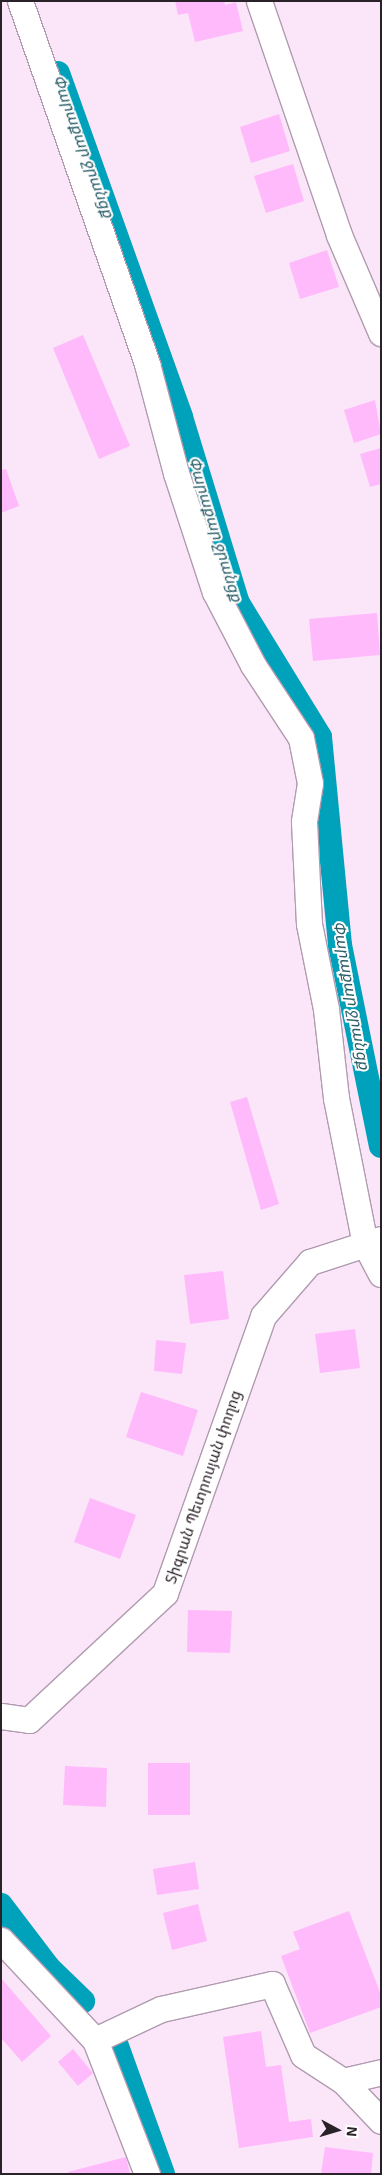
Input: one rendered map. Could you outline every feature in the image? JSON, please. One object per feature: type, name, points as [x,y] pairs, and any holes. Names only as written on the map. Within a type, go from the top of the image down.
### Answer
[{"type":"street","points":[[20,1],[147,364],[176,473],[215,592],[254,665],[301,738],[310,783],[304,822],[309,924],[326,1009],[336,1098],[381,1274]]},
{"type":"street","points":[[259,1],[339,235],[381,333]]},
{"type":"street","name":"Տիգրան Պետրոսյան փողոց","points":[[1,1716],[29,1720],[165,1593],[263,1316],[310,1262],[373,1241]]},
{"type":"street","points":[[1,1940],[95,2040],[147,2174]]},
{"type":"street","points":[[95,2040],[161,2009],[272,1984],[303,2055],[343,2081],[381,2121]]},
{"type":"street","points":[[343,2081],[381,2072]]},
{"type":"building","points":[[175,1],[224,1],[225,5],[236,2],[243,31],[195,42],[188,13],[178,15]]},
{"type":"building","points":[[279,114],[290,151],[251,163],[240,127]]},
{"type":"building","points":[[293,164],[304,201],[266,213],[254,176]]},
{"type":"building","points":[[327,250],[339,287],[300,299],[289,263]]},
{"type":"building","points":[[83,335],[130,446],[99,459],[53,348]]},
{"type":"building","points":[[375,400],[381,434],[354,443],[344,410]]},
{"type":"building","points":[[381,448],[381,484],[370,487],[360,454]]},
{"type":"building","points":[[6,469],[19,506],[1,513],[1,470]]},
{"type":"building","points":[[377,613],[380,655],[313,661],[309,619]]},
{"type":"building","points":[[247,1097],[279,1204],[261,1210],[230,1102]]},
{"type":"building","points":[[223,1271],[229,1319],[190,1324],[184,1275]]},
{"type":"building","points":[[355,1329],[360,1368],[320,1373],[315,1334]]},
{"type":"building","points":[[156,1340],[186,1343],[182,1374],[154,1371]]},
{"type":"building","points":[[141,1392],[198,1410],[183,1456],[126,1437]]},
{"type":"building","points":[[90,1498],[136,1515],[120,1559],[74,1542]]},
{"type":"building","points":[[188,1610],[232,1611],[230,1653],[187,1652]]},
{"type":"building","points":[[148,1763],[190,1763],[190,1815],[148,1815]]},
{"type":"building","points":[[65,1766],[107,1768],[106,1807],[63,1805]]},
{"type":"building","points":[[195,1862],[199,1889],[157,1895],[153,1869]]},
{"type":"building","points":[[198,1904],[207,1941],[172,1950],[163,1913]]},
{"type":"building","points":[[349,1911],[381,1995],[381,2007],[310,2033],[281,1956],[300,1949],[293,1932]]},
{"type":"building","points":[[1,1978],[51,2036],[22,2062],[1,2038]]},
{"type":"building","points":[[261,2031],[266,2067],[281,2065],[289,2122],[311,2119],[313,2137],[239,2148],[223,2037]]},
{"type":"building","points":[[73,2049],[93,2073],[78,2086],[58,2062]]},
{"type":"building","points":[[325,2147],[373,2153],[371,2174],[321,2174]]},
{"type":"building","points":[[126,2157],[130,2174],[68,2174],[68,2172]]},
{"type":"waterway","name":"Փարաքար ջրանցք","points":[[58,73],[181,417],[238,603],[320,737],[340,945],[381,1146]]},
{"type":"waterway","points":[[1,1905],[48,1967],[83,2001]]},
{"type":"waterway","points":[[117,2046],[163,2174]]}]
